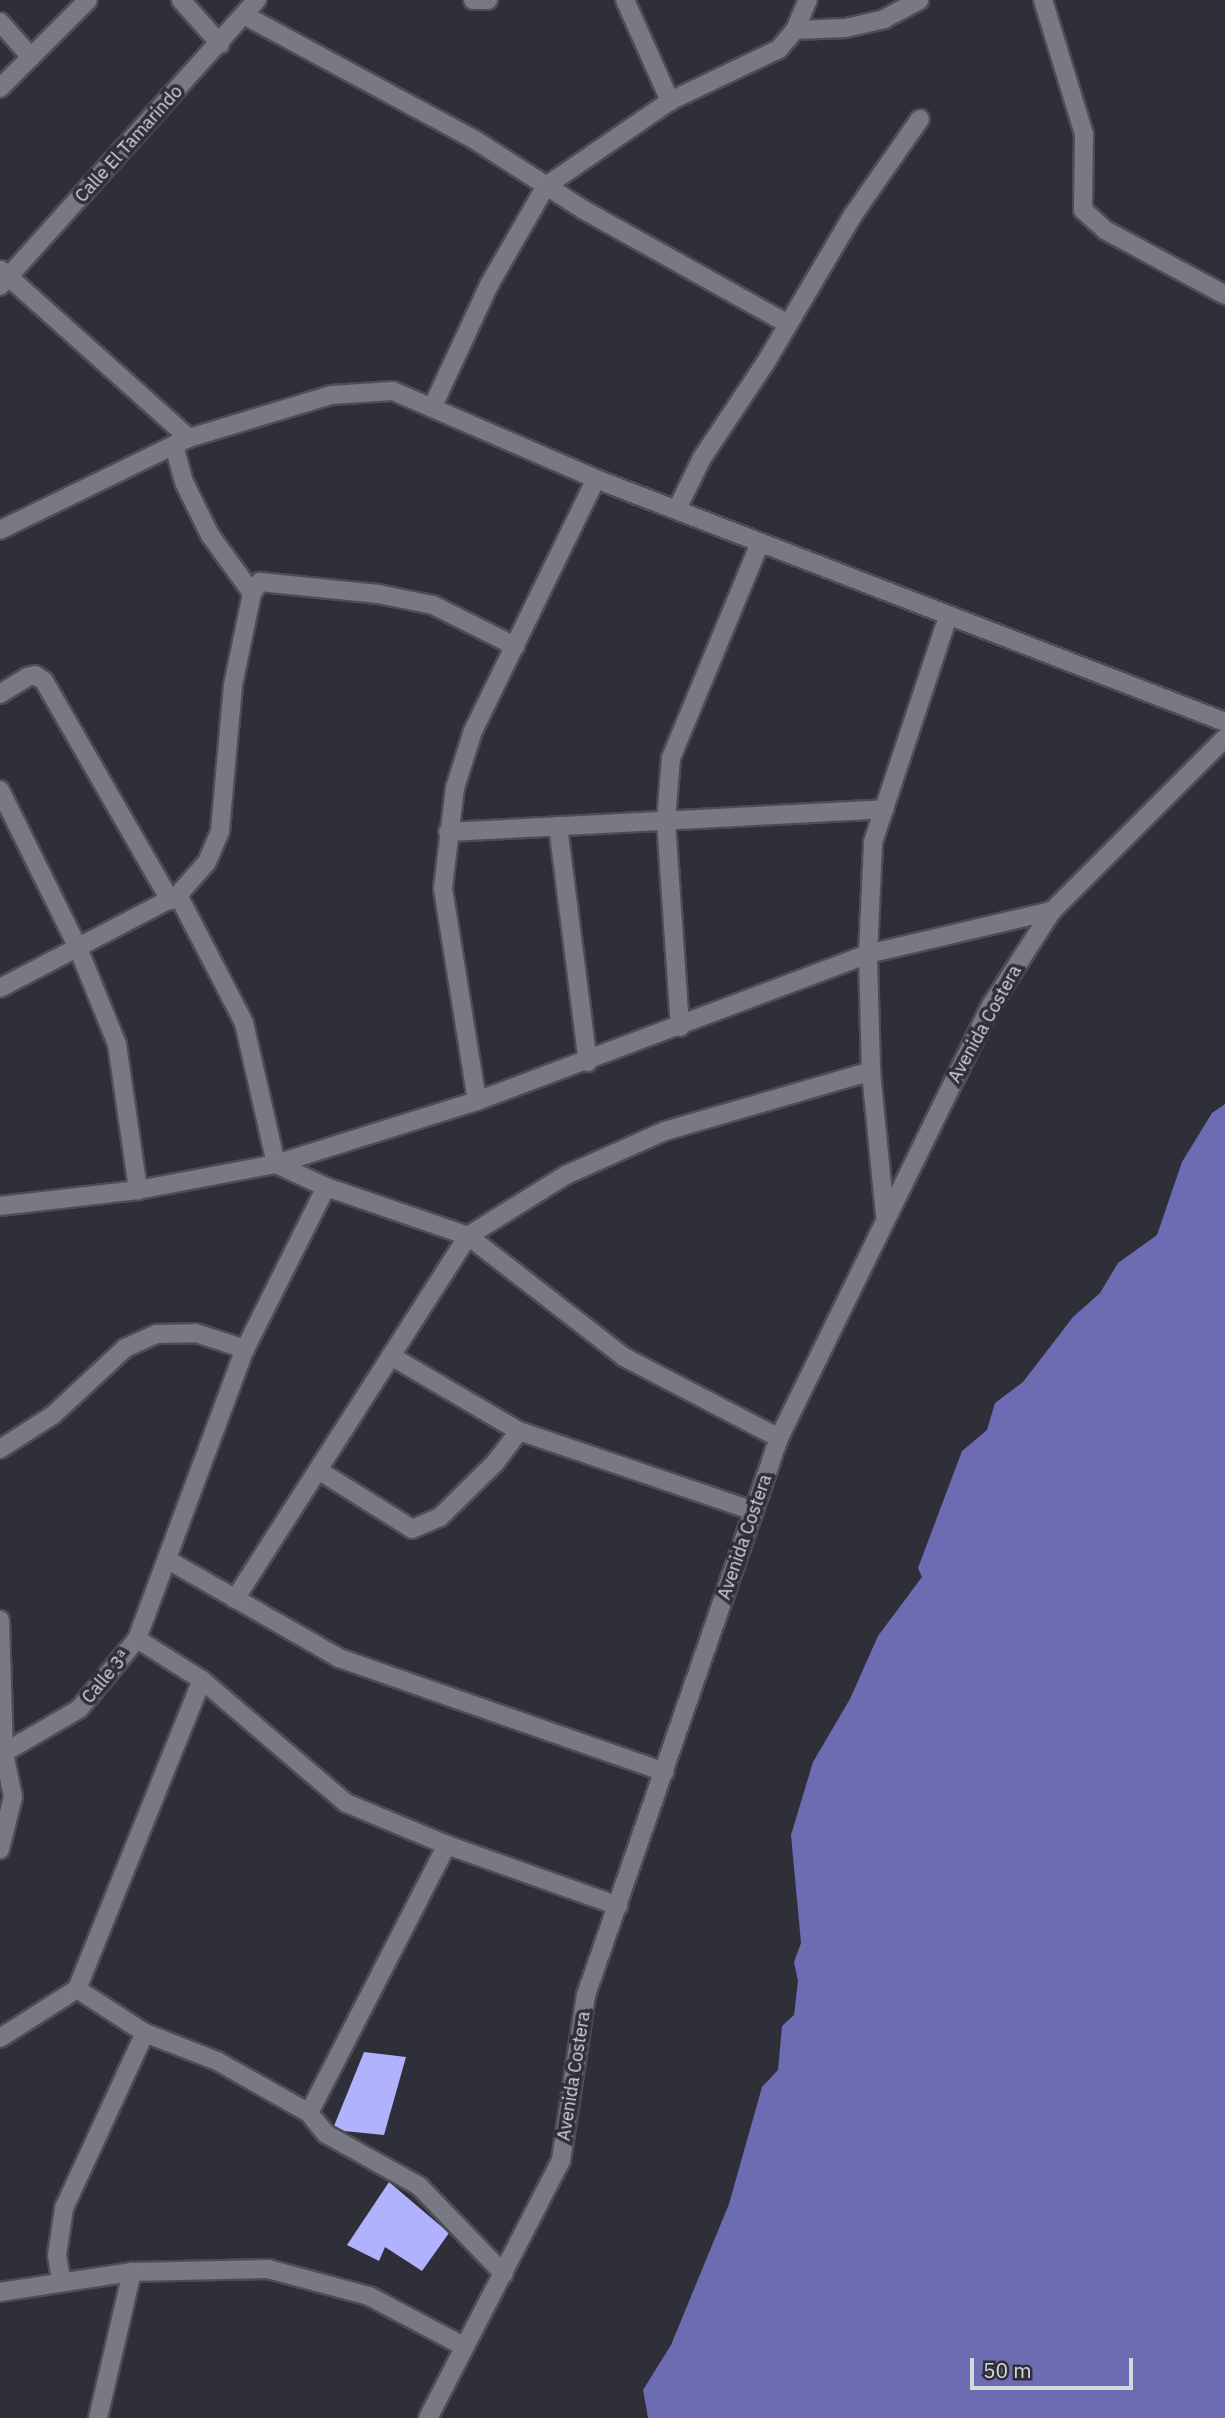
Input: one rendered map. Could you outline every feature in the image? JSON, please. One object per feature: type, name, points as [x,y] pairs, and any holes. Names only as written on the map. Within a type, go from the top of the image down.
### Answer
[{"type":"street","points":[[0,88],[88,0]]},
{"type":"street","points":[[181,0],[220,44]]},
{"type":"street","name":"Calle El Tamarindo","points":[[2,277],[220,44],[257,0]]},
{"type":"street","points":[[473,0],[488,0]]},
{"type":"street","points":[[625,0],[670,101]]},
{"type":"street","points":[[432,408],[489,285],[546,186],[670,101],[754,64],[779,48],[795,30],[808,0]]},
{"type":"street","points":[[795,30],[846,28],[884,19],[919,0]]},
{"type":"street","points":[[1043,0],[1084,134],[1083,210],[1104,230],[1225,295]]},
{"type":"street","points":[[244,15],[475,140],[546,186],[786,323]]},
{"type":"street","points":[[0,22],[31,57]]},
{"type":"street","points":[[677,509],[702,458],[766,362],[786,323],[853,215],[920,119]]},
{"type":"street","points":[[2,277],[181,442],[184,482],[210,535],[252,593]]},
{"type":"street","points":[[0,530],[181,442],[331,395],[393,391],[596,479],[1225,722]]},
{"type":"street","points":[[477,1101],[443,888],[455,788],[473,731],[596,479]]},
{"type":"street","points":[[680,1027],[666,820],[671,758],[760,543]]},
{"type":"street","points":[[0,988],[174,897],[207,862],[220,831],[233,685],[252,593],[260,582],[272,580],[377,594],[433,605],[515,646]]},
{"type":"street","points":[[886,1215],[871,1071],[868,954],[873,842],[948,616]]},
{"type":"street","points":[[0,694],[27,677],[35,675],[44,681],[174,897],[244,1023],[276,1164]]},
{"type":"street","name":"Avenida Costera","points":[[428,2418],[561,2160],[586,1995],[779,1438],[886,1215],[992,1004],[1052,911],[1225,738]]},
{"type":"street","points":[[0,790],[78,948],[117,1044],[138,1190]]},
{"type":"street","points":[[448,832],[884,809]]},
{"type":"street","points":[[558,826],[588,1062]]},
{"type":"street","points":[[0,1206],[138,1190],[276,1164],[477,1101],[588,1062],[868,954],[1052,911]]},
{"type":"street","points":[[235,1599],[468,1236],[565,1175],[665,1131],[871,1071]]},
{"type":"street","points":[[276,1164],[326,1187],[468,1236],[624,1357],[779,1438]]},
{"type":"street","name":"Calle 3ª","points":[[2,1754],[79,1709],[137,1639],[245,1349],[326,1187]]},
{"type":"street","points":[[0,1449],[53,1415],[125,1348],[157,1334],[196,1334],[245,1349]]},
{"type":"street","points":[[391,1356],[519,1431],[754,1511]]},
{"type":"street","points":[[318,1470],[412,1529],[440,1517],[495,1463],[519,1431]]},
{"type":"street","points":[[168,1560],[339,1658],[664,1772]]},
{"type":"street","points":[[0,1620],[2,1754],[13,1797],[0,1849]]},
{"type":"street","points":[[137,1639],[202,1680],[346,1803],[447,1845],[618,1906]]},
{"type":"street","points":[[0,2038],[77,1989],[202,1680]]},
{"type":"street","points":[[309,2113],[447,1845]]},
{"type":"street","points":[[77,1989],[145,2034],[218,2061],[309,2113],[327,2134],[419,2186],[504,2274]]},
{"type":"street","points":[[61,2280],[57,2255],[64,2208],[145,2034]]},
{"type":"street","points":[[0,2292],[61,2280],[132,2272],[268,2269],[369,2297],[463,2346]]},
{"type":"street","points":[[98,2418],[132,2272]]},
{"type":"shaded area","points":[[1225,1104],[1225,2418],[648,2418],[643,2390],[671,2345],[729,2204],[762,2087],[778,2070],[782,2026],[794,2015],[798,1981],[794,1962],[801,1943],[791,1835],[813,1762],[850,1699],[878,1636],[922,1577],[918,1568],[962,1451],[987,1430],[995,1403],[1023,1382],[1073,1317],[1100,1293],[1118,1263],[1157,1235],[1182,1162],[1212,1113]]},
{"type":"building","points":[[364,2052],[406,2057],[384,2135],[344,2131],[334,2126]]},
{"type":"building","points":[[389,2182],[449,2233],[422,2271],[385,2247],[379,2261],[347,2245]]}]
